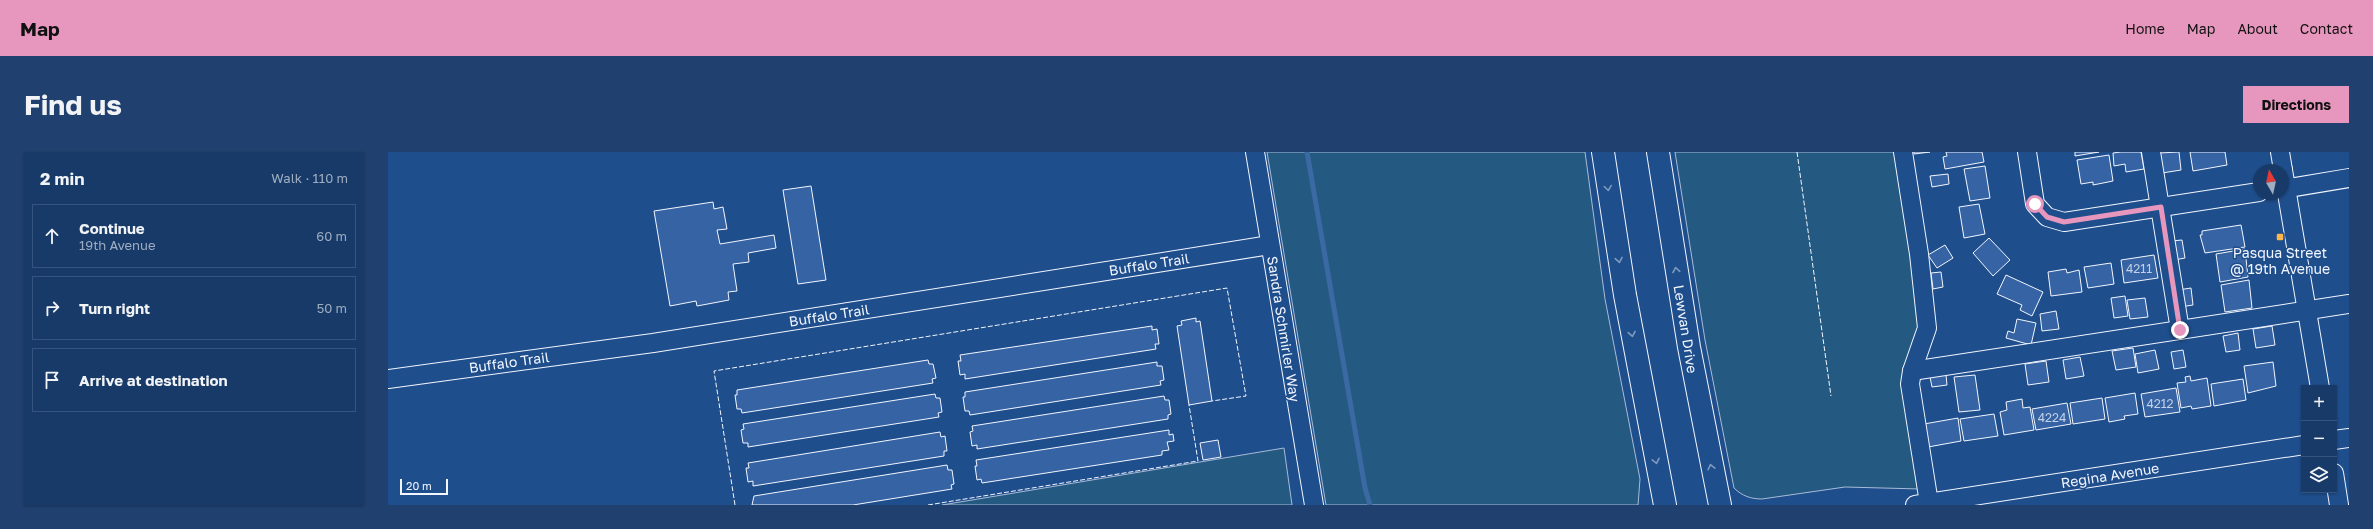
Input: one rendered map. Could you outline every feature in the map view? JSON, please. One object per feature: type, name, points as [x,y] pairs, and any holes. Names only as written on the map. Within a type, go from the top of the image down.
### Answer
[{"type":"main road","points":[[1604,152],[1625,295],[1665,505]]},
{"type":"main road","name":"Lewvan Drive","points":[[1658,152],[1690,355],[1720,505]]},
{"type":"street","name":"Sandra Schmirler Way","points":[[1255,152],[1314,505]]},
{"type":"street","points":[[1902,152],[1919,254],[1927,328],[1912,371],[1910,384],[1922,504]]},
{"type":"street","points":[[2026,152],[2035,204],[2047,217],[2064,222],[2253,193]]},
{"type":"street","points":[[2151,152],[2180,330]]},
{"type":"street","points":[[2280,152],[2282,164]]},
{"type":"street","points":[[2289,187],[2349,178]]},
{"type":"street","points":[[2286,200],[2319,385]]},
{"type":"street","name":"Buffalo Trail","points":[[388,379],[661,341],[1270,245]]},
{"type":"street","points":[[1912,371],[2349,304]]},
{"type":"street","points":[[2337,440],[2349,438]]},
{"type":"street","name":"Regina Avenue","points":[[1922,504],[2301,445]]},
{"type":"street","points":[[2337,492],[2339,505]]},
{"type":"shaded area","points":[[1267,152],[1585,152],[1605,299],[1640,479],[1638,505],[1326,505]]},
{"type":"shaded area","points":[[1675,152],[1895,152],[1923,312],[1917,339],[1920,489],[1845,487],[1762,499],[1747,496],[1734,488],[1705,340]]},
{"type":"shaded area","points":[[1284,448],[1292,505],[942,505]]},
{"type":"building","points":[[1914,152],[1930,152],[1914,154]]},
{"type":"building","points":[[1946,152],[1982,152],[1984,162],[1945,169],[1943,157],[1947,156]]},
{"type":"building","points":[[2075,152],[2099,152],[2075,156]]},
{"type":"building","points":[[2141,152],[2144,169],[2126,172],[2125,164],[2114,166],[2113,153]]},
{"type":"building","points":[[2179,152],[2181,170],[2162,173],[2159,153]]},
{"type":"building","points":[[2190,152],[2225,152],[2227,165],[2193,171]]},
{"type":"building","points":[[2109,155],[2113,181],[2093,185],[2093,182],[2081,184],[2077,160]]},
{"type":"building","points":[[1985,166],[1990,198],[1970,201],[1964,169]]},
{"type":"building","points":[[1948,174],[1949,184],[1932,187],[1930,176]]},
{"type":"building","points":[[811,186],[826,280],[798,284],[783,190]]},
{"type":"building","points":[[713,202],[714,209],[723,207],[727,229],[717,230],[720,244],[774,235],[776,248],[748,253],[749,262],[733,264],[737,291],[728,292],[729,300],[697,306],[696,301],[670,306],[654,211]]},
{"type":"building","points":[[1979,204],[1985,234],[1964,238],[1959,207]]},
{"type":"building","points":[[2241,225],[2245,247],[2205,253],[2200,235],[2202,235],[2202,231]]},
{"type":"building","points":[[1989,238],[2010,260],[1993,276],[1973,253]]},
{"type":"building","points":[[2182,240],[2185,258],[2174,260],[2171,241]]},
{"type":"building","points":[[1945,245],[1953,258],[1937,268],[1928,255]]},
{"type":"building","points":[[2245,249],[2248,277],[2220,282],[2216,254]]},
{"type":"building","points":[[2154,255],[2158,278],[2124,283],[2121,260]]},
{"type":"building","points":[[2111,263],[2114,284],[2088,288],[2084,267]]},
{"type":"building","points":[[2066,269],[2067,273],[2079,270],[2082,292],[2051,296],[2048,272]]},
{"type":"building","points":[[1941,272],[1943,287],[1933,289],[1931,273]]},
{"type":"building","points":[[2006,275],[2043,292],[2032,316],[2020,310],[2022,305],[1997,294]]},
{"type":"building","points":[[2249,280],[2252,308],[2225,312],[2221,285]]},
{"type":"building","points":[[2191,288],[2193,305],[2180,307],[2178,290]]},
{"type":"building","points":[[2125,296],[2128,316],[2114,318],[2111,298]]},
{"type":"building","points":[[2145,298],[2148,317],[2130,319],[2127,300]]},
{"type":"building","points":[[2056,311],[2059,329],[2042,331],[2040,314]]},
{"type":"building","points":[[1196,318],[1196,322],[1200,321],[1212,401],[1189,405],[1177,326],[1182,325],[1181,321]]},
{"type":"building","points":[[2017,319],[2036,323],[2031,345],[2006,338],[2008,331],[2014,333]]},
{"type":"building","points":[[1152,326],[1152,330],[1157,329],[1159,344],[1155,344],[1156,349],[965,379],[965,374],[960,375],[958,361],[961,361],[960,355]]},
{"type":"building","points":[[2272,326],[2275,345],[2256,348],[2253,329]]},
{"type":"building","points":[[2238,333],[2240,350],[2226,352],[2223,336]]},
{"type":"building","points":[[2133,348],[2136,367],[2116,370],[2112,351]]},
{"type":"building","points":[[2155,350],[2159,369],[2138,373],[2135,354]]},
{"type":"building","points":[[2183,350],[2186,367],[2174,369],[2171,352]]},
{"type":"building","points":[[2080,357],[2084,376],[2066,379],[2063,360]]},
{"type":"building","points":[[928,360],[929,364],[933,364],[936,378],[932,379],[933,383],[742,413],[741,409],[737,409],[735,395],[737,395],[737,390]]},
{"type":"building","points":[[2046,361],[2049,382],[2028,385],[2025,364]]},
{"type":"building","points":[[1157,362],[1157,366],[1162,366],[1164,380],[1160,381],[1161,385],[970,415],[969,411],[965,411],[963,397],[965,397],[965,392]]},
{"type":"building","points":[[2273,362],[2276,386],[2248,393],[2244,366]]},
{"type":"building","points":[[1946,375],[1947,385],[1932,387],[1930,377]]},
{"type":"building","points":[[1975,375],[1980,410],[1959,412],[1954,377]]},
{"type":"building","points":[[2190,376],[2191,381],[2207,378],[2211,406],[2192,409],[2191,406],[2181,408],[2177,383],[2186,382],[2185,377]]},
{"type":"building","points":[[2243,379],[2246,400],[2214,406],[2211,384]]},
{"type":"building","points":[[2176,388],[2180,412],[2145,417],[2141,394]]},
{"type":"building","points":[[2135,393],[2138,414],[2124,416],[2125,419],[2109,422],[2105,398]]},
{"type":"building","points":[[935,394],[936,398],[940,398],[942,412],[938,413],[939,417],[748,447],[748,443],[743,443],[741,430],[744,429],[743,424]]},
{"type":"building","points":[[1164,396],[1165,400],[1169,400],[1171,414],[1168,415],[1168,419],[977,449],[977,445],[972,446],[970,432],[973,431],[972,426]]},
{"type":"building","points":[[2102,398],[2105,419],[2073,424],[2070,403]]},
{"type":"building","points":[[2022,399],[2023,408],[2030,407],[2034,430],[2004,435],[2000,412],[2007,410],[2006,402]]},
{"type":"building","points":[[2067,403],[2071,424],[2036,430],[2032,409]]},
{"type":"building","points":[[1994,414],[1998,436],[1964,441],[1960,419]]},
{"type":"building","points":[[1958,418],[1961,441],[1928,447],[1924,424]]},
{"type":"building","points":[[1169,430],[1169,435],[1173,434],[1174,441],[1167,442],[1169,450],[1162,451],[1162,455],[982,483],[981,479],[977,480],[975,466],[977,466],[976,460]]},
{"type":"building","points":[[940,432],[941,437],[945,436],[947,451],[944,451],[944,456],[753,486],[753,481],[748,482],[746,468],[749,468],[748,463]]},
{"type":"building","points":[[1218,440],[1221,457],[1203,460],[1200,443]]},
{"type":"building","points":[[947,465],[948,470],[952,470],[954,484],[951,485],[952,489],[853,505],[752,505],[754,496]]},
{"type":"waterway","points":[[1307,152],[1365,488],[1370,505]]},
{"type":"fence","points":[[1797,152],[1831,396]]},
{"type":"fence","points":[[735,505],[714,371],[1227,288],[1246,396],[1212,401]]},
{"type":"fence","points":[[928,505],[1198,461],[1189,405]]},
{"type":"place","name":"Pasqua Street @ 19th Avenue","points":[[2280,237]]},
{"type":"route","points":[[2035,204],[2047,217],[2064,222],[2161,207],[2180,330]]}]
